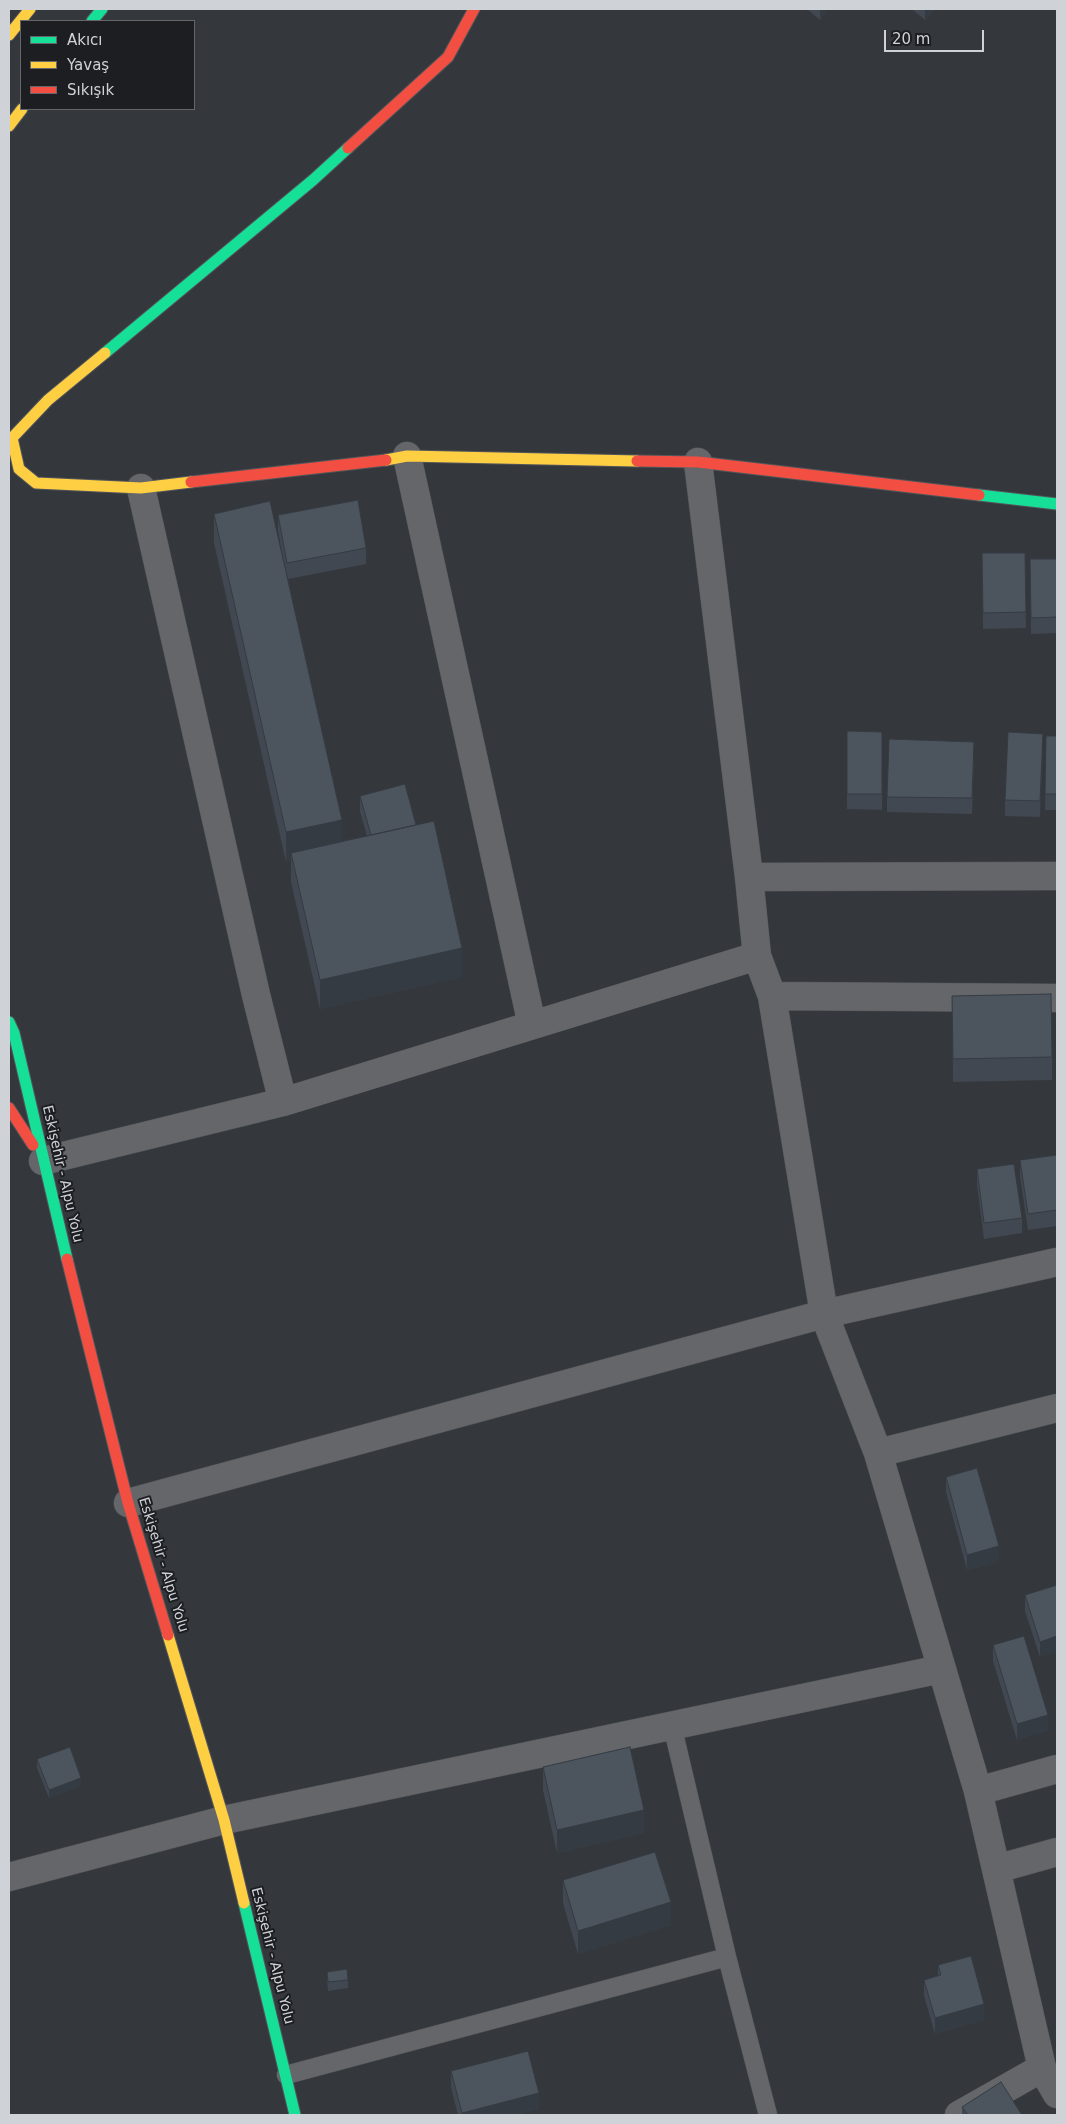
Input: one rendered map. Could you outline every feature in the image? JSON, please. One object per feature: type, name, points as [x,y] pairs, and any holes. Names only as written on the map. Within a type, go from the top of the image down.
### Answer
[{"type":"main road","points":[[21,20],[30,9]]},
{"type":"main road","points":[[93,20],[102,9]]},
{"type":"main road","points":[[474,9],[448,57],[313,180],[48,400],[12,438],[19,469],[36,483],[142,488],[378,462],[407,456],[698,462],[1057,504]]},
{"type":"main road","points":[[9,34],[20,21]]},
{"type":"main road","points":[[9,126],[21,110]]},
{"type":"main road","name":"Eskişehir - Alpu Yolu","points":[[9,1022],[14,1033],[43,1161],[128,1503],[224,1820],[295,2115]]},
{"type":"main road","points":[[9,1108],[43,1161]]},
{"type":"street","points":[[407,456],[532,1025]]},
{"type":"street","points":[[698,462],[750,877],[757,956],[772,996],[824,1314],[878,1453],[978,1791],[1042,2068],[1057,2094]]},
{"type":"street","points":[[142,488],[256,995],[283,1102]]},
{"type":"street","points":[[750,877],[1057,876]]},
{"type":"street","points":[[43,1161],[283,1102],[757,956]]},
{"type":"street","points":[[772,996],[1057,998]]},
{"type":"street","points":[[128,1503],[824,1314],[1057,1262]]},
{"type":"street","points":[[878,1453],[1057,1408]]},
{"type":"street","points":[[9,1877],[224,1820],[941,1669]]},
{"type":"street","points":[[978,1791],[1057,1770]]},
{"type":"street","points":[[996,1869],[1057,1852]]},
{"type":"street","points":[[959,2115],[1042,2068]]},
{"type":"lane","points":[[672,1725],[727,1957],[768,2115]]},
{"type":"lane","points":[[286,2075],[727,1957]]},
{"type":"building","points":[[358,500],[366,548],[287,563],[278,515]]},
{"type":"building","points":[[270,501],[342,820],[286,832],[214,514]]},
{"type":"building","points":[[982,553],[1025,553],[1026,612],[983,613]]},
{"type":"building","points":[[1030,559],[1057,559],[1057,617],[1031,618]]},
{"type":"building","points":[[847,731],[882,732],[882,794],[847,794]]},
{"type":"building","points":[[1008,732],[1043,734],[1040,801],[1005,800]]},
{"type":"building","points":[[1046,736],[1057,736],[1057,794],[1045,794]]},
{"type":"building","points":[[889,739],[974,742],[972,798],[887,797]]},
{"type":"building","points":[[405,784],[416,825],[371,835],[360,796]]},
{"type":"building","points":[[434,821],[462,948],[320,980],[291,853]]},
{"type":"building","points":[[1051,994],[1052,1057],[953,1059],[952,996]]},
{"type":"building","points":[[1057,1155],[1057,1210],[1028,1214],[1020,1160]]},
{"type":"building","points":[[1014,1164],[1022,1218],[984,1223],[977,1169]]},
{"type":"building","points":[[977,1468],[999,1546],[967,1555],[946,1477]]},
{"type":"building","points":[[1057,1585],[1057,1636],[1040,1642],[1025,1595]]},
{"type":"building","points":[[1024,1636],[1048,1715],[1017,1724],[993,1645]]},
{"type":"building","points":[[70,1747],[81,1778],[49,1790],[37,1759]]},
{"type":"building","points":[[630,1747],[644,1810],[557,1830],[543,1767]]},
{"type":"building","points":[[655,1852],[671,1902],[578,1931],[563,1880]]},
{"type":"building","points":[[971,1956],[984,2004],[935,2018],[924,1980],[941,1975],[938,1965]]},
{"type":"building","points":[[347,1969],[348,1980],[328,1982],[327,1972]]},
{"type":"building","points":[[528,2051],[539,2093],[462,2113],[451,2071]]},
{"type":"building","points":[[1001,2082],[1022,2115],[968,2115],[962,2107]]},
{"type":"traffic: fast","points":[[93,20],[102,9]]},
{"type":"traffic: fast","points":[[105,353],[313,180],[348,148]]},
{"type":"traffic: fast","points":[[979,495],[1057,504]]},
{"type":"traffic: fast","points":[[9,1022],[14,1033],[67,1259]]},
{"type":"traffic: fast","points":[[244,1903],[295,2115]]},
{"type":"traffic: slow","points":[[21,20],[30,9]]},
{"type":"traffic: slow","points":[[9,35],[20,21]]},
{"type":"traffic: slow","points":[[9,126],[21,110]]},
{"type":"traffic: slow","points":[[105,353],[48,400],[12,438],[19,469],[36,483],[141,488],[191,482]]},
{"type":"traffic: slow","points":[[386,460],[407,456],[637,461]]},
{"type":"traffic: slow","points":[[168,1635],[224,1820],[244,1903]]},
{"type":"traffic: jam","points":[[348,148],[448,57],[474,9]]},
{"type":"traffic: jam","points":[[191,482],[386,460]]},
{"type":"traffic: jam","points":[[637,461],[698,462],[979,495]]},
{"type":"traffic: jam","points":[[9,1108],[33,1145]]},
{"type":"traffic: jam","points":[[67,1259],[128,1503],[168,1635]]}]
